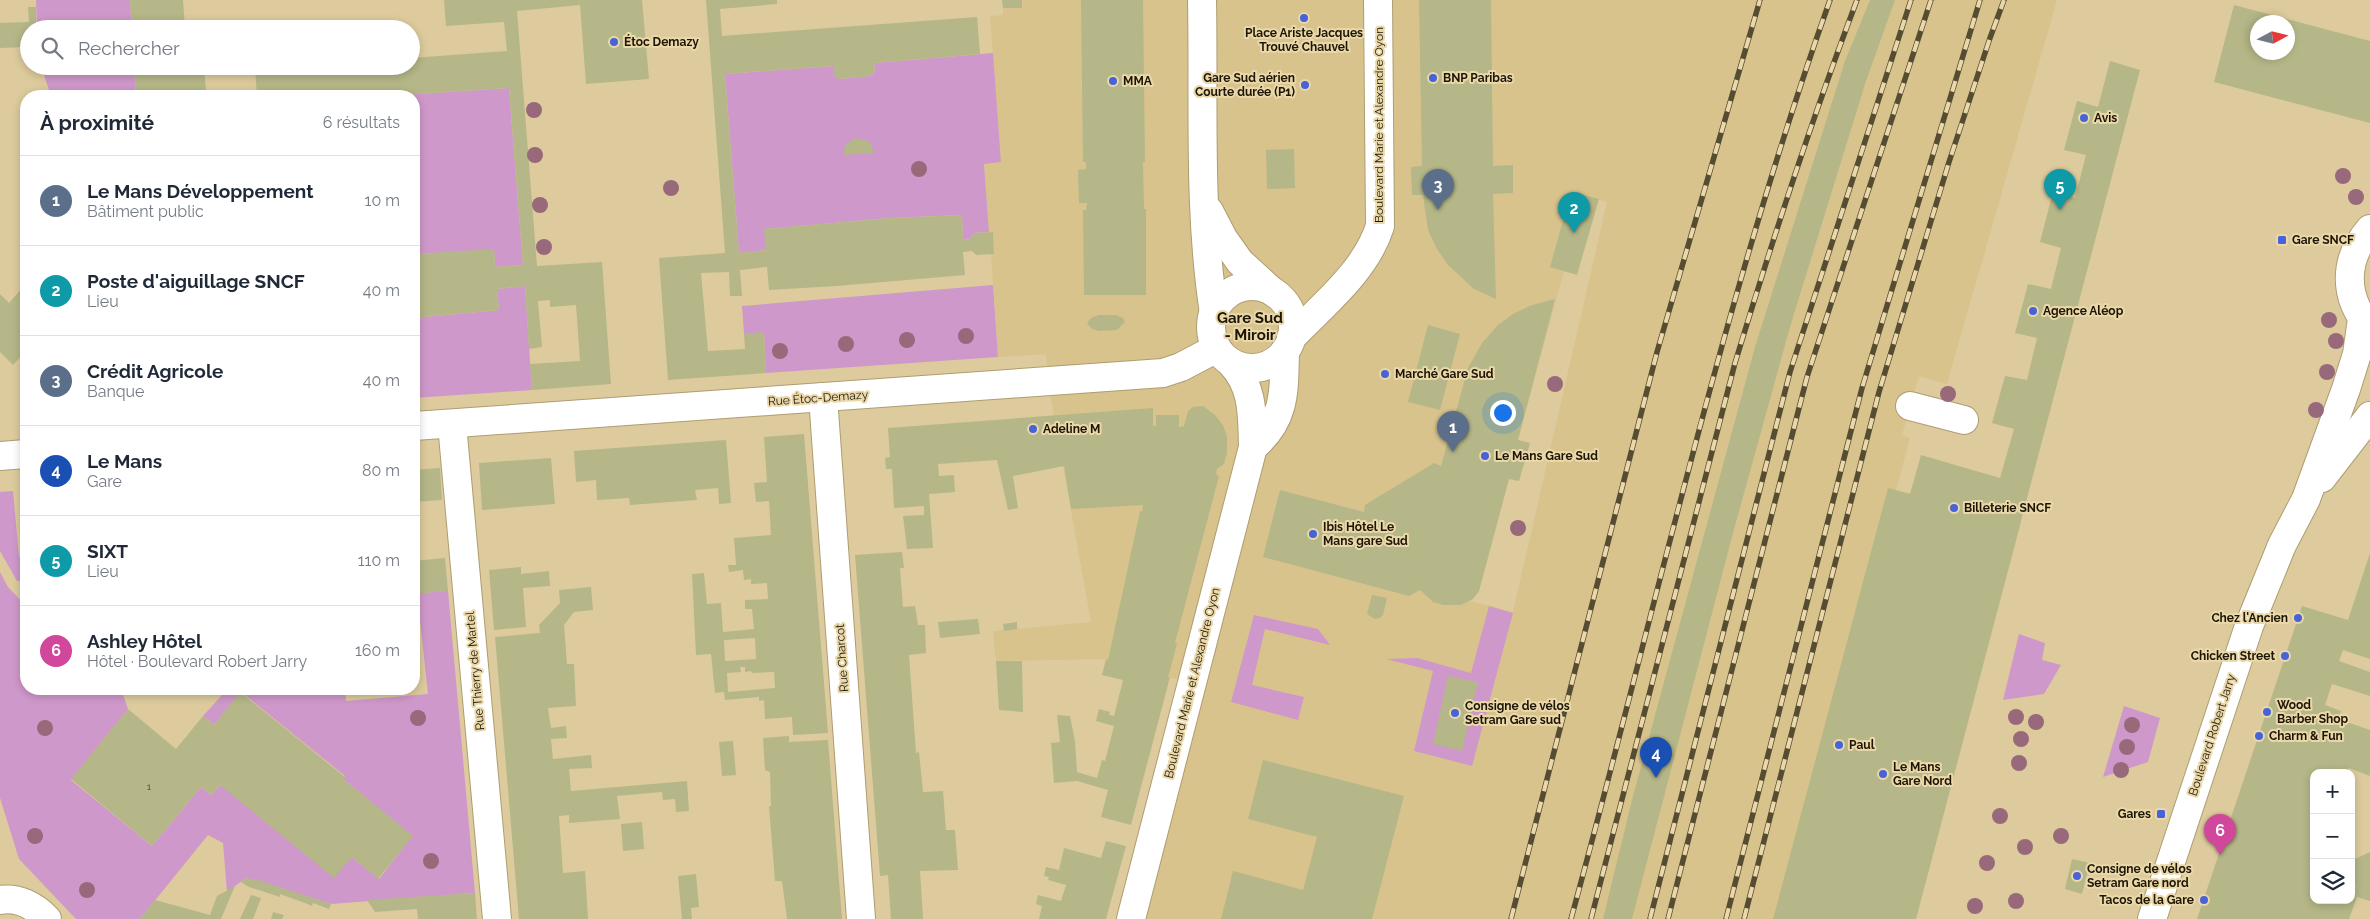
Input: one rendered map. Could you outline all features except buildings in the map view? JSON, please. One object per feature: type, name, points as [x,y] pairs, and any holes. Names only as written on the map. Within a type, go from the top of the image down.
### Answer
[{"type":"street","points":[[1202,0],[1205,203],[1209,282],[1214,313]]},
{"type":"street","name":"Boulevard Marie et Alexandre Oyon","points":[[1253,447],[1264,438],[1278,416],[1284,391],[1288,345],[1350,276],[1372,246],[1380,226],[1378,0]]},
{"type":"street","points":[[1205,203],[1223,238],[1240,262],[1274,293],[1285,304],[1291,317],[1288,345],[1280,358],[1262,367],[1248,368],[1224,355],[1211,326],[1214,313],[1220,302],[1238,289],[1252,287],[1274,293]]},
{"type":"street","points":[[2366,324],[2354,306],[2349,276],[2356,246],[2370,229]]},
{"type":"street","name":"Boulevard Robert Jarry","points":[[2152,919],[2249,626],[2282,545],[2306,499],[2366,324]]},
{"type":"street","name":"Boulevard Marie et Alexandre Oyon","points":[[1131,919],[1253,447],[1252,410],[1248,389],[1242,374],[1224,355]]},
{"type":"street","name":"Rue Étoc-Demazy","points":[[420,426],[1163,373],[1224,355]]},
{"type":"street","name":"Rue Charcot","points":[[823,397],[861,919]]},
{"type":"street","points":[[1910,406],[1964,420]]},
{"type":"street","name":"Boulevard Robert Jarry","points":[[2306,499],[2370,416]]},
{"type":"street","name":"Rue Thierry de Martel","points":[[452,424],[497,919]]},
{"type":"street","points":[[0,456],[20,454]]},
{"type":"street","points":[[0,900],[21,901],[36,909],[47,919]]},
{"type":"shaded area","points":[[36,0],[130,0],[131,20],[37,20]]},
{"type":"shaded area","points":[[1022,0],[2057,0],[1947,384],[1919,376],[1902,435],[1910,438],[1896,490],[2021,523],[1916,919],[1131,919],[1193,684],[1106,659],[996,661],[993,631],[1091,622],[1048,382],[1046,354],[998,357],[991,254],[994,254],[993,232],[989,232],[984,163],[1001,162],[990,16],[1003,15],[1003,8],[1022,8]],"holes":[[[1571,192],[1607,202],[1513,612],[1470,601],[1479,591],[1509,479],[1519,481],[1530,443],[1518,440],[1564,271],[1550,267]]]},
{"type":"shaded area","points":[[993,53],[1001,162],[984,164],[989,232],[974,233],[970,239],[963,240],[962,215],[890,218],[765,229],[766,250],[739,253],[725,74],[833,66],[833,75],[840,79],[870,76],[875,71],[874,63]]},
{"type":"shaded area","points":[[44,75],[135,75],[136,90],[49,90]]},
{"type":"shaded area","points":[[509,88],[523,265],[495,267],[494,250],[420,254],[420,94]]},
{"type":"shaded area","points":[[993,285],[998,357],[766,373],[764,333],[744,334],[742,306]]},
{"type":"shaded area","points":[[525,286],[532,390],[420,398],[420,317],[499,310],[497,289]]},
{"type":"shaded area","points":[[13,491],[20,557],[20,581],[17,581],[0,551],[0,492]]},
{"type":"shaded area","points":[[0,572],[8,587],[20,600],[20,695],[123,695],[128,709],[71,780],[152,846],[201,787],[211,795],[220,785],[352,857],[379,879],[412,836],[343,779],[345,776],[245,695],[346,695],[346,701],[428,694],[420,621],[420,593],[448,591],[475,893],[331,904],[246,878],[227,892],[223,843],[208,835],[140,919],[76,919],[19,859],[0,798]]},
{"type":"shaded area","points":[[1489,606],[1513,613],[1472,766],[1414,751],[1433,671],[1386,659],[1417,658],[1471,673]]},
{"type":"shaded area","points":[[1254,615],[1318,629],[1330,645],[1265,629],[1252,685],[1304,697],[1298,720],[1231,702]]},
{"type":"shaded area","points":[[2019,634],[2045,643],[2042,660],[2061,665],[2044,694],[2003,700]]},
{"type":"shaded area","points":[[222,695],[239,695],[214,725],[203,716]]},
{"type":"shaded area","points":[[2124,706],[2160,718],[2148,762],[2103,777]]},
{"type":"railway","points":[[1511,919],[1657,352],[1760,0]]},
{"type":"railway","points":[[1571,919],[1723,342],[1756,227],[1830,0]]},
{"type":"railway","points":[[1591,919],[1735,363],[1793,180],[1857,0]]},
{"type":"railway","points":[[1650,919],[1790,372],[1911,0]]},
{"type":"railway","points":[[1668,919],[1807,377],[1931,0]]},
{"type":"railway","points":[[1726,919],[1862,388],[1980,0]]},
{"type":"railway","points":[[1744,919],[1879,392],[1949,162],[2004,0]]},
{"type":"place","name":"Place Ariste Jacques Trouvé Chauvel","points":[[1304,18]]},
{"type":"place","name":"Étoc Demazy","points":[[614,42]]},
{"type":"place","name":"BNP Paribas","points":[[1433,78]]},
{"type":"place","name":"MMA","points":[[1113,81]]},
{"type":"place","name":"Gare Sud aérien Courte durée (P1)","points":[[1305,85]]},
{"type":"place","name":"Avis","points":[[2084,118]]},
{"type":"place","name":"Crédit Agricole","points":[[1438,210]]},
{"type":"place","name":"SIXT","points":[[2060,210]]},
{"type":"place","name":"Poste d'aiguillage SNCF","points":[[1574,233]]},
{"type":"place","name":"Gare SNCF","points":[[2282,240]]},
{"type":"place","name":"Agence Aléop","points":[[2033,311]]},
{"type":"place","name":"Marché Gare Sud","points":[[1385,374]]},
{"type":"place","name":"Adeline M","points":[[1033,429]]},
{"type":"place","name":"Le Mans Développement","points":[[1453,452]]},
{"type":"place","name":"Le Mans Gare Sud","points":[[1485,456]]},
{"type":"place","name":"Billeterie SNCF","points":[[1954,508]]},
{"type":"place","name":"Ibis Hôtel Le Mans gare Sud","points":[[1313,534]]},
{"type":"place","name":"Chez l'Ancien","points":[[2298,618]]},
{"type":"place","name":"Chicken Street","points":[[2285,656]]},
{"type":"place","name":"Wood Barber Shop","points":[[2267,712]]},
{"type":"place","name":"Consigne de vélos Setram Gare sud","points":[[1455,713]]},
{"type":"place","name":"Charm & Fun","points":[[2259,736]]},
{"type":"place","name":"Paul","points":[[1839,745]]},
{"type":"place","name":"Le Mans Gare Nord","points":[[1883,774]]},
{"type":"place","name":"Le Mans","points":[[1656,778]]},
{"type":"place","name":"Gares","points":[[2161,814]]},
{"type":"place","name":"Ashley Hôtel","points":[[2220,855]]},
{"type":"place","name":"Consigne de vélos Setram Gare nord","points":[[2077,876]]},
{"type":"place","name":"Tacos de la Gare","points":[[2204,900]]},
{"type":"district","name":"Gare Sud - Miroir","points":[[1250,326]]}]
